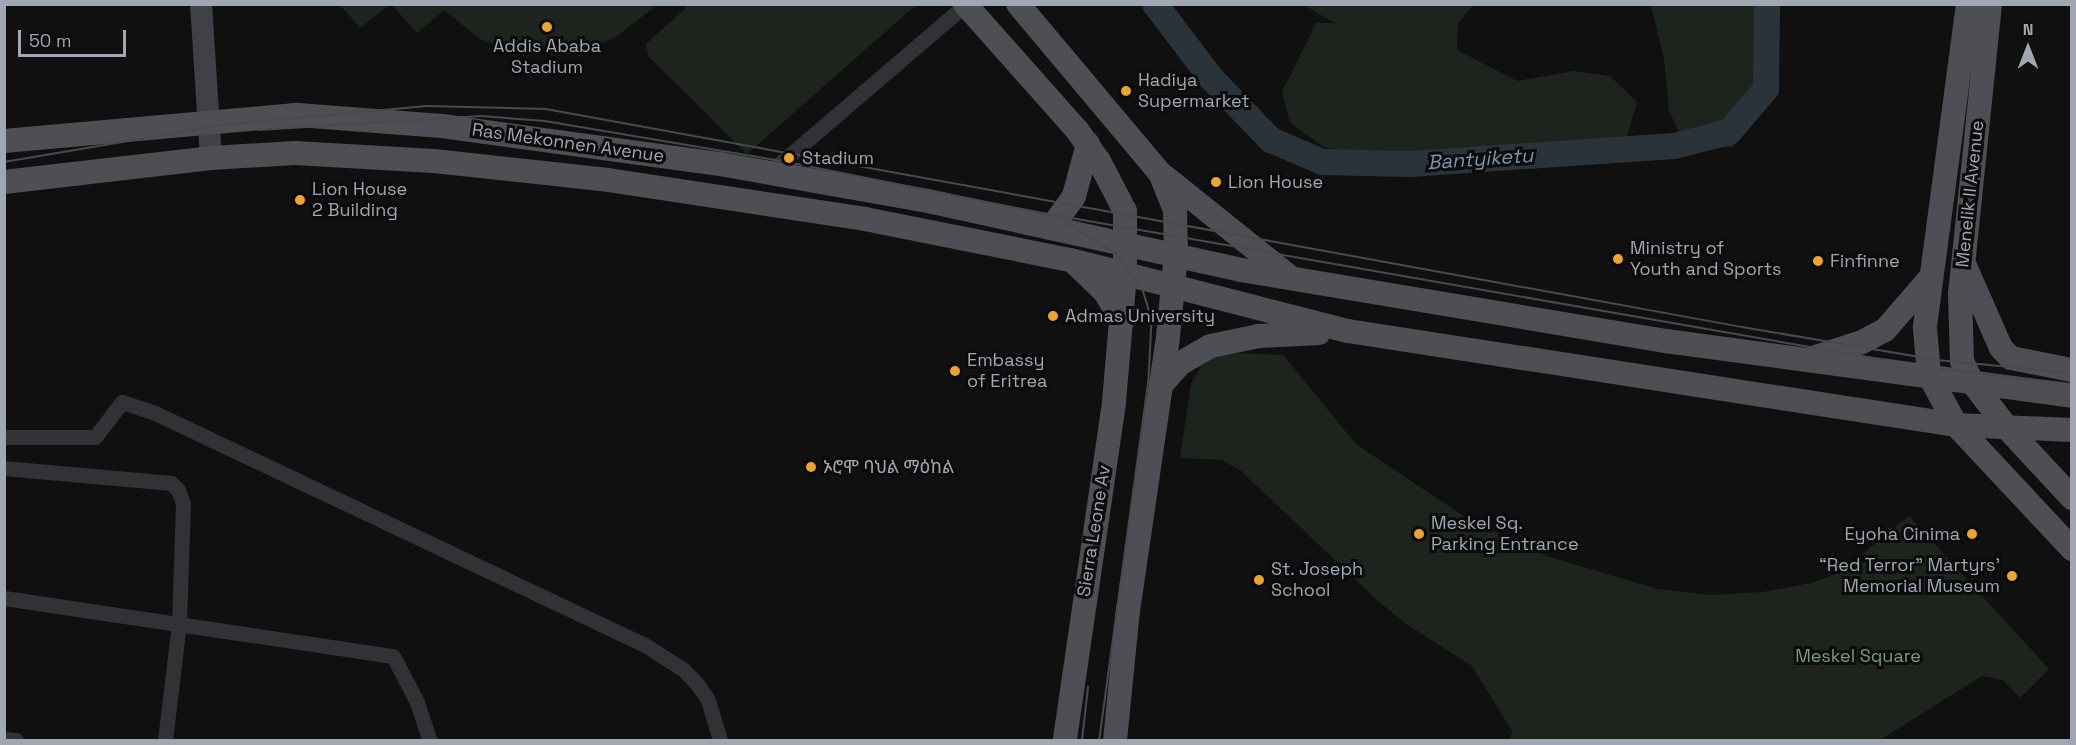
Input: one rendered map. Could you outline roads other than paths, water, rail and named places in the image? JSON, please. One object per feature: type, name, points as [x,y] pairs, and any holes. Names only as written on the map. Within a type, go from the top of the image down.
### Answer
[{"type":"main road","points":[[201,4],[211,158]]},
{"type":"main road","points":[[1018,4],[1160,173],[1291,278]]},
{"type":"main road","name":"Menelik II Avenue","points":[[1929,375],[1925,328],[1968,4]]},
{"type":"main road","name":"Menelik II Avenue","points":[[1990,4],[1959,304],[1962,361],[1972,382],[2007,428],[2072,498]]},
{"type":"main road","name":"Sierra Leone Av","points":[[966,5],[1088,144],[1125,211],[1125,274],[1114,403],[1065,741]]},
{"type":"main road","name":"Ras Mekonnen Avenue","points":[[4,141],[298,115],[390,121],[606,147],[769,173],[1291,278],[1666,341],[2072,396]]},
{"type":"main road","points":[[1051,228],[1074,196],[1088,144]]},
{"type":"main road","name":"Ras Mekonnen Avenue","points":[[4,182],[211,158],[354,155],[608,180],[865,219],[1071,260],[1173,284],[1265,312],[1348,331]]},
{"type":"main road","points":[[1115,741],[1128,610],[1161,385],[1176,255],[1175,210],[1160,173]]},
{"type":"main road","points":[[1071,260],[1105,292],[1122,322]]},
{"type":"main road","points":[[1964,265],[2001,348],[2011,358],[2072,370]]},
{"type":"main road","points":[[1805,360],[1862,342],[1885,330],[1932,275]]},
{"type":"main road","points":[[1161,385],[1193,354],[1230,340],[1348,331],[1956,425],[2072,430]]},
{"type":"main road","points":[[1929,375],[1956,425],[2072,549]]},
{"type":"street","points":[[769,173],[966,5]]},
{"type":"street","points":[[4,437],[95,437],[122,402],[155,413],[597,620],[660,654],[684,670],[702,692],[720,741]]},
{"type":"street","points":[[4,468],[171,483],[183,503],[178,623],[165,741]]},
{"type":"street","points":[[4,598],[393,656],[417,702],[429,741]]},
{"type":"street","points":[[4,739],[16,741]]},
{"type":"waterway","name":"Bantyiketu","points":[[1155,4],[1212,79],[1271,140],[1322,162],[1410,164],[1674,146],[1729,132],[1766,89],[1767,4]]},
{"type":"tram line","points":[[4,162],[229,124],[426,106],[546,109],[1742,327],[1937,360],[2072,373]]},
{"type":"tram line","points":[[259,130],[481,116],[545,121],[787,162],[1037,212],[1884,360]]},
{"type":"tram line","points":[[1066,222],[1116,253],[1143,290],[1152,319],[1149,380],[1100,740]]},
{"type":"tram line","points":[[1941,369],[2072,384]]},
{"type":"tram line","points":[[1082,740],[1088,687]]},
{"type":"place","name":"Addis Ababa Stadium","points":[[547,27]]},
{"type":"place","name":"Hadiya Supermarket","points":[[1126,91]]},
{"type":"place","name":"Stadium","points":[[789,158]]},
{"type":"place","name":"Lion House","points":[[1216,182]]},
{"type":"place","name":"Lion House 2 Building","points":[[300,200]]},
{"type":"place","name":"Ministry of Youth and Sports","points":[[1618,259]]},
{"type":"place","name":"Finfinne","points":[[1818,261]]},
{"type":"place","name":"Admas University","points":[[1053,316]]},
{"type":"place","name":"Embassy of Eritrea","points":[[955,371]]},
{"type":"place","name":"ኦሮሞ ባህል ማዕከል","points":[[811,467]]},
{"type":"place","name":"Meskel Sq. Parking Entrance","points":[[1419,534]]},
{"type":"place","name":"Eyoha Cinima","points":[[1972,534]]},
{"type":"place","name":"“Red Terror” Martyrs’ Memorial Museum","points":[[2012,576]]},
{"type":"place","name":"St. Joseph School","points":[[1259,580]]},
{"type":"park label","name":"Meskel Square","points":[[1858,656]]}]
